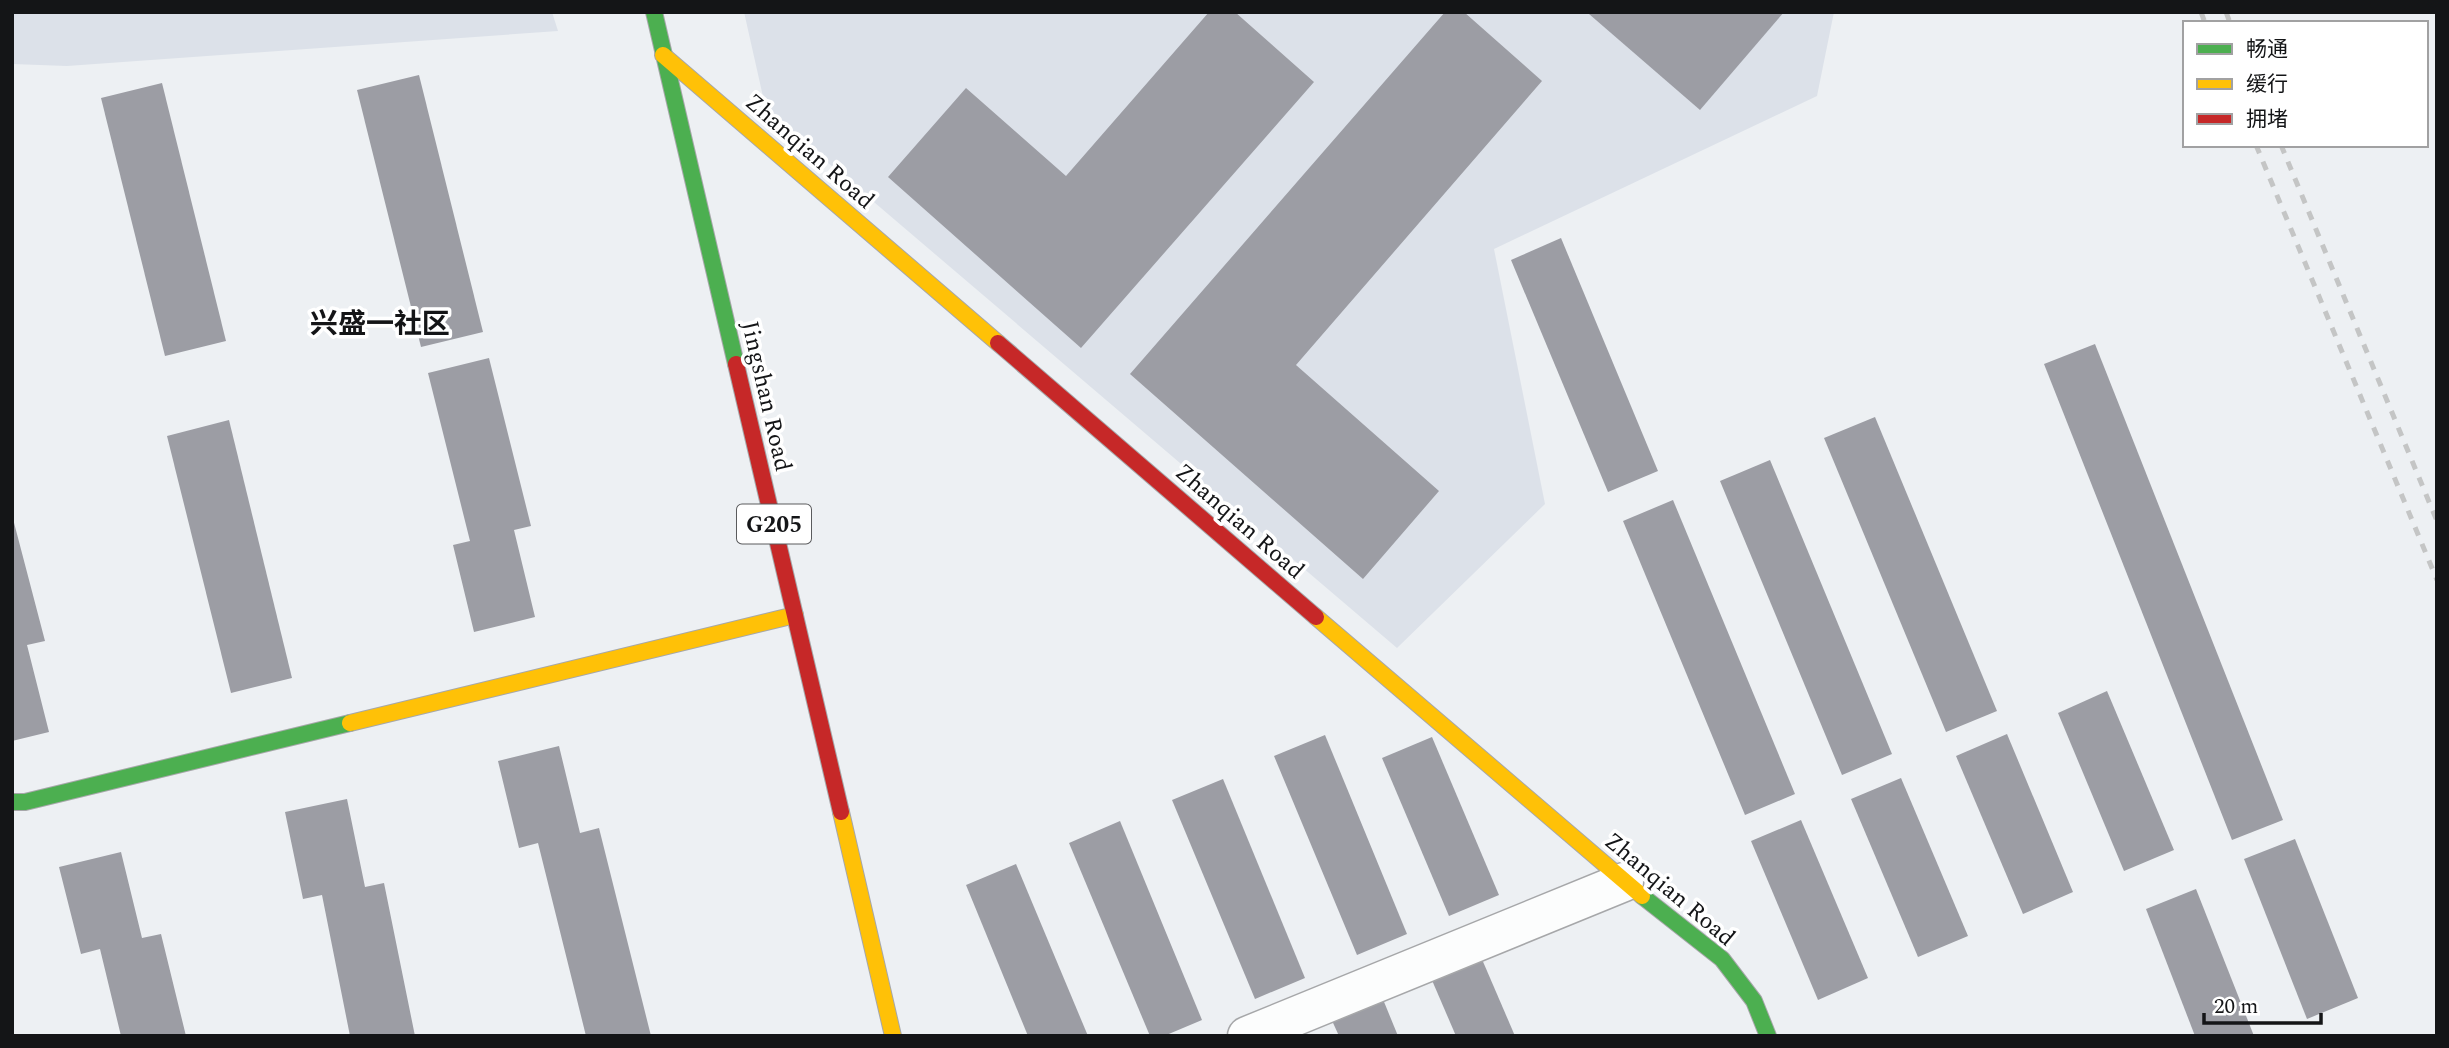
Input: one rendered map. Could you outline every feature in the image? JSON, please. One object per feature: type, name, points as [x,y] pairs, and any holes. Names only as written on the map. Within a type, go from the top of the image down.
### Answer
[{"type":"main road","name":"Jingshan Road","points":[[653,12],[893,1036]]},
{"type":"main road","name":"Zhanqian Road","points":[[663,55],[1624,882],[1722,959],[1754,1001],[1768,1036]]},
{"type":"main road","points":[[12,802],[38,799],[795,615]]},
{"type":"street","points":[[1247,1036],[1624,882]]},
{"type":"shaded area","points":[[12,12],[552,12],[558,31],[67,66],[12,64]]},
{"type":"shaded area","points":[[744,12],[1834,12],[1817,96],[1494,249],[1545,504],[1397,648],[766,110]]},
{"type":"building","points":[[1209,12],[1235,12],[1314,82],[1081,348],[888,177],[966,88],[1066,176]]},
{"type":"building","points":[[1445,12],[1464,12],[1542,81],[1296,365],[1439,491],[1363,579],[1130,374]]},
{"type":"building","points":[[1784,12],[1700,110],[1589,14]]},
{"type":"building","points":[[419,75],[483,332],[421,347],[357,90]]},
{"type":"building","points":[[162,83],[226,341],[165,356],[101,98]]},
{"type":"building","points":[[1561,238],[1658,471],[1608,492],[1511,260]]},
{"type":"building","points":[[2095,344],[2283,820],[2232,840],[2044,364]]},
{"type":"building","points":[[489,358],[531,526],[514,530],[535,617],[474,632],[453,545],[470,541],[428,373]]},
{"type":"building","points":[[1875,417],[1997,711],[1946,732],[1824,438]]},
{"type":"building","points":[[229,420],[292,678],[231,693],[167,436]]},
{"type":"building","points":[[1770,460],[1892,754],[1842,775],[1720,481]]},
{"type":"building","points":[[1673,500],[1795,794],[1745,815],[1623,521]]},
{"type":"building","points":[[12,515],[45,641],[27,645],[49,732],[12,741]]},
{"type":"building","points":[[2107,691],[2174,850],[2124,871],[2058,713]]},
{"type":"building","points":[[2007,734],[2073,892],[2023,914],[1956,756]]},
{"type":"building","points":[[1325,735],[1407,934],[1357,955],[1274,756]]},
{"type":"building","points":[[1432,737],[1499,895],[1449,916],[1382,758]]},
{"type":"building","points":[[559,746],[580,833],[599,828],[651,1036],[586,1036],[538,843],[519,848],[498,761]]},
{"type":"building","points":[[1901,778],[1968,936],[1918,957],[1851,799]]},
{"type":"building","points":[[1223,779],[1305,978],[1255,999],[1172,800]]},
{"type":"building","points":[[347,799],[365,887],[384,883],[415,1036],[350,1036],[322,895],[303,899],[285,812]]},
{"type":"building","points":[[1801,820],[1868,978],[1818,1000],[1751,841]]},
{"type":"building","points":[[1120,821],[1202,1020],[1164,1036],[1150,1036],[1069,843]]},
{"type":"building","points":[[2295,839],[2358,998],[2307,1019],[2244,859]]},
{"type":"building","points":[[121,852],[142,938],[161,934],[186,1036],[121,1036],[100,949],[81,954],[59,867]]},
{"type":"building","points":[[1016,864],[1088,1036],[1028,1036],[966,885]]},
{"type":"building","points":[[2196,889],[2254,1036],[2195,1036],[2146,909]]},
{"type":"building","points":[[1478,950],[1515,1036],[1456,1036],[1428,971]]},
{"type":"building","points":[[1380,992],[1398,1036],[1339,1036],[1329,1014]]},
{"type":"railway","points":[[2201,12],[2204,21]]},
{"type":"railway","points":[[2226,12],[2229,21]]},
{"type":"railway","points":[[2257,147],[2437,580]]},
{"type":"railway","points":[[2282,147],[2437,521]]},
{"type":"traffic: fast","points":[[654,12],[736,364]]},
{"type":"traffic: fast","points":[[12,802],[25,802],[350,723]]},
{"type":"traffic: fast","points":[[1642,896],[1722,959],[1754,1001],[1768,1036]]},
{"type":"traffic: slow","points":[[663,55],[998,343]]},
{"type":"traffic: slow","points":[[350,723],[795,615]]},
{"type":"traffic: slow","points":[[1316,617],[1642,896]]},
{"type":"traffic: slow","points":[[841,812],[893,1036]]},
{"type":"traffic: jam","points":[[998,343],[1316,617]]},
{"type":"traffic: jam","points":[[736,364],[841,812]]},
{"type":"district","name":"兴盛一社区","points":[[380,323]]}]
